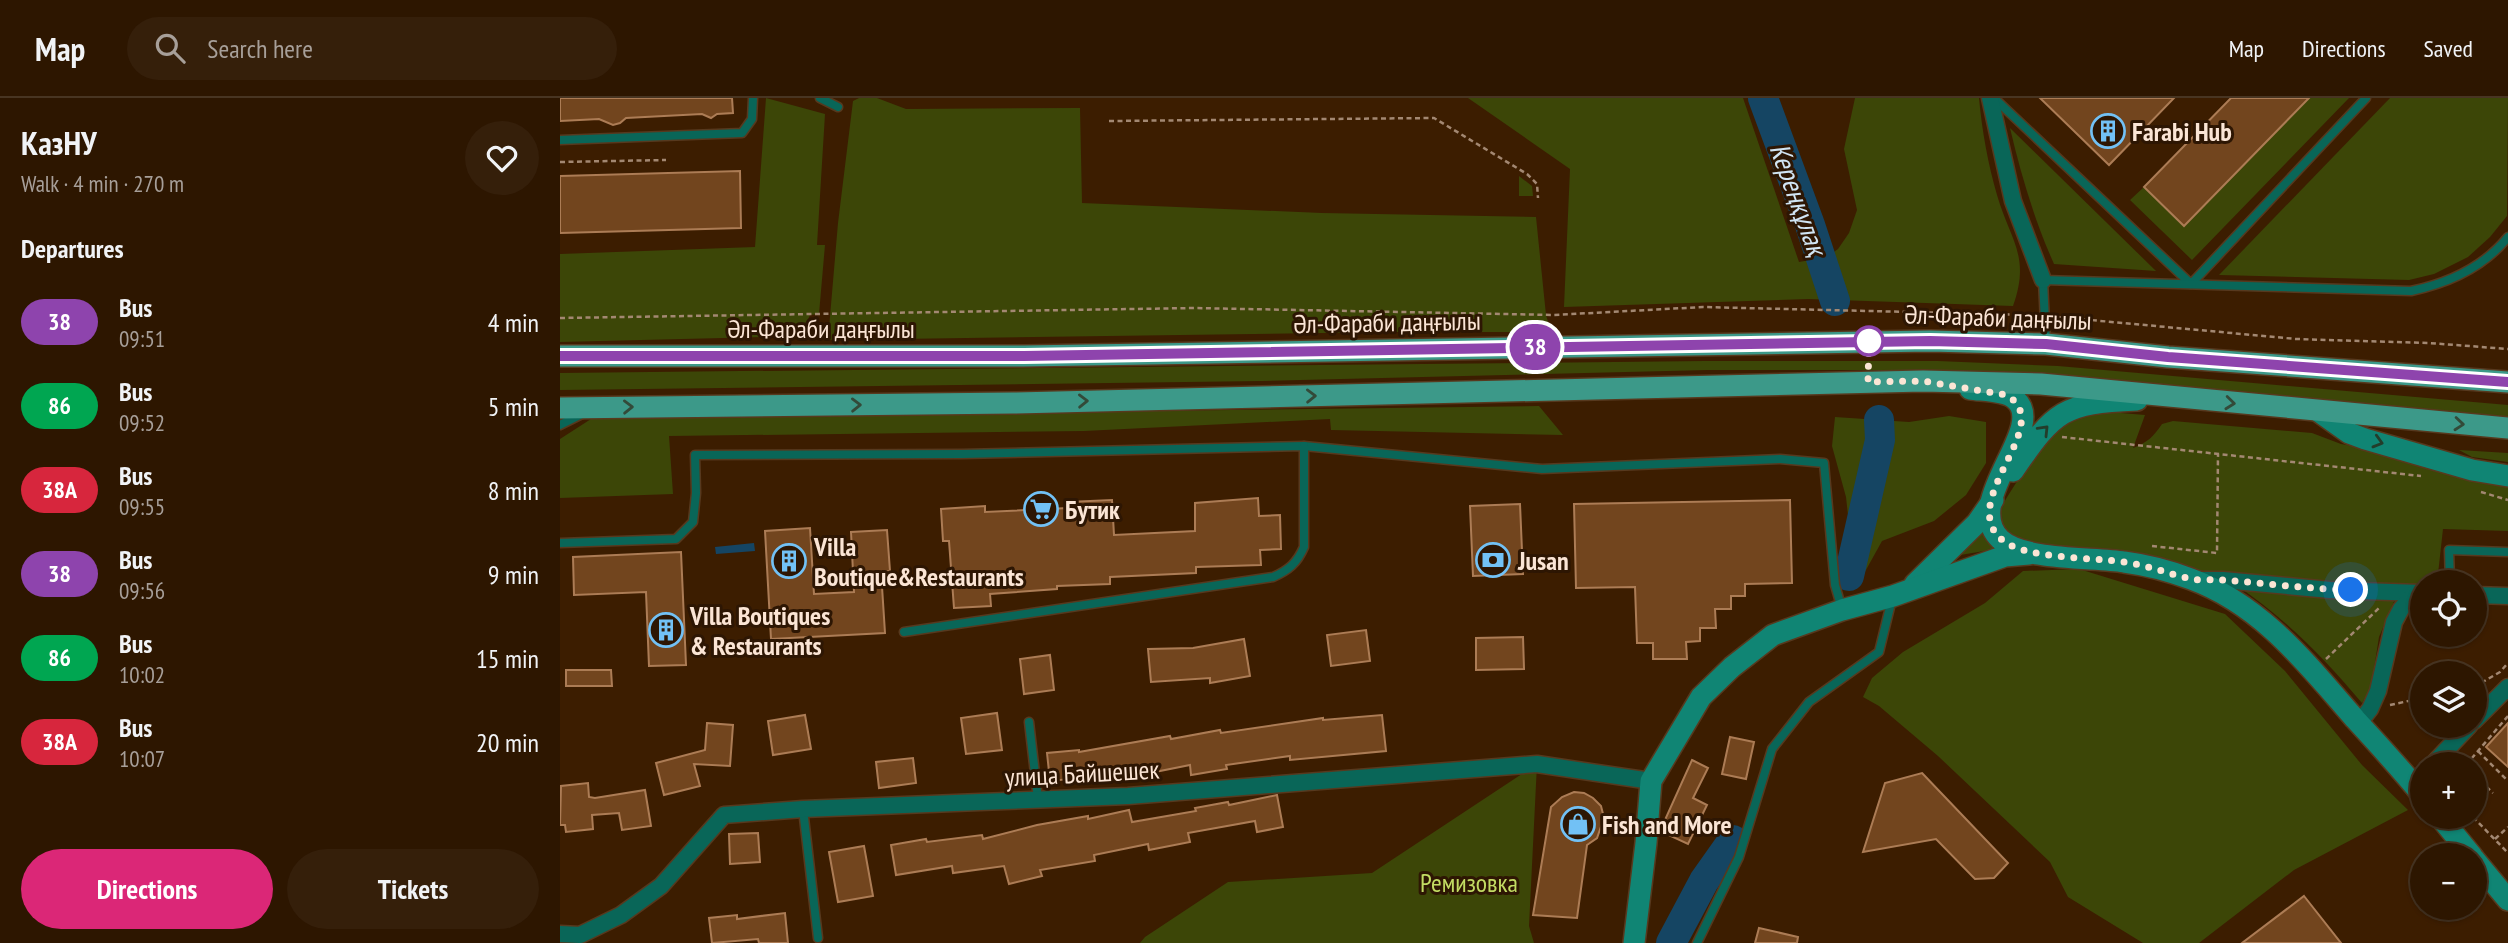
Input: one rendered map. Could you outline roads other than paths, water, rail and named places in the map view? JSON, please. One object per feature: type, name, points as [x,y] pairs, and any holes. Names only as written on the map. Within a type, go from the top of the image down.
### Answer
[{"type":"main road","name":"Әл-Фараби даңғылы","points":[[560,356],[1024,356],[1877,340],[2046,344],[2168,357],[2508,382]]},
{"type":"main road","points":[[560,408],[1013,403],[1923,381],[2041,384],[2508,428]]},
{"type":"street","points":[[1992,98],[2013,201],[2043,280]]},
{"type":"street","points":[[2403,374],[2508,373]]},
{"type":"street","points":[[1923,381],[2006,395],[2017,400],[2022,410],[2020,431],[1990,505],[1991,523],[1998,538]]},
{"type":"street","points":[[1901,593],[1974,526],[2039,434],[2058,416],[2073,407],[2102,401],[2181,398]]},
{"type":"street","points":[[2318,411],[2348,433],[2365,439],[2472,470],[2508,475]]},
{"type":"street","points":[[1974,526],[2012,546],[2038,554]]},
{"type":"street","points":[[1633,943],[1646,843],[1650,780],[1701,697],[1732,667],[1773,635],[2005,556],[2038,554],[2123,561],[2193,580],[2250,611],[2275,631],[2365,716],[2410,774]]},
{"type":"street","points":[[2193,580],[2410,593]]},
{"type":"street","points":[[2487,595],[2508,596]]},
{"type":"street","points":[[2365,716],[2378,691],[2394,622],[2401,608],[2410,600]]},
{"type":"street","points":[[2487,708],[2508,687]]},
{"type":"street","points":[[2444,752],[2458,738]]},
{"type":"street","name":"улица Байшешек","points":[[560,934],[580,935],[621,915],[661,886],[724,815],[803,809],[1128,796],[1537,764],[1650,780]]},
{"type":"street","points":[[2450,829],[2461,843]]},
{"type":"street","points":[[2487,874],[2508,900]]},
{"type":"lane","points":[[560,140],[742,133],[752,119],[753,98]]},
{"type":"lane","points":[[820,98],[838,107]]},
{"type":"lane","points":[[1992,98],[2191,284]]},
{"type":"lane","points":[[2191,284],[2367,98]]},
{"type":"lane","points":[[2046,344],[2043,280],[2411,291],[2433,287],[2459,277],[2496,252],[2508,237]]},
{"type":"lane","points":[[560,425],[597,408]]},
{"type":"lane","points":[[560,543],[676,539],[693,522],[696,492],[695,455],[962,454],[1304,446],[1542,469],[1780,459],[1824,463],[1835,585],[1842,610]]},
{"type":"lane","points":[[904,632],[1273,577],[1287,571],[1298,561],[1304,547],[1304,446]]},
{"type":"lane","points":[[2450,570],[2449,550],[2508,552]]},
{"type":"lane","points":[[1697,943],[1739,857],[1772,749],[1809,702],[1879,652],[1901,593]]},
{"type":"lane","points":[[1029,722],[1038,800]]},
{"type":"lane","points":[[803,809],[818,938]]},
{"type":"water","points":[[754,543],[755,551],[716,554],[715,547]]},
{"type":"waterway","name":"Кереңқұлақ","points":[[1763,98],[1835,301]]},
{"type":"waterway","name":"Кереңқұлақ","points":[[1849,576],[1880,440],[1879,420]]},
{"type":"waterway","name":"Кереңқұлақ","points":[[1671,943],[1704,881],[1733,840]]},
{"type":"place","name":"Farabi Hub","points":[[2108,131]]},
{"type":"place","name":"Бутик","points":[[1041,509]]},
{"type":"place","name":"Jusan","points":[[1493,560]]},
{"type":"place","name":"Villa Boutique&Restaurants","points":[[789,561]]},
{"type":"place","name":"Villa Boutiques & Restaurants","points":[[666,630]]},
{"type":"place","name":"Fish and More","points":[[1578,824]]},
{"type":"park label","name":"Ремизовка","points":[[1469,882]]}]
